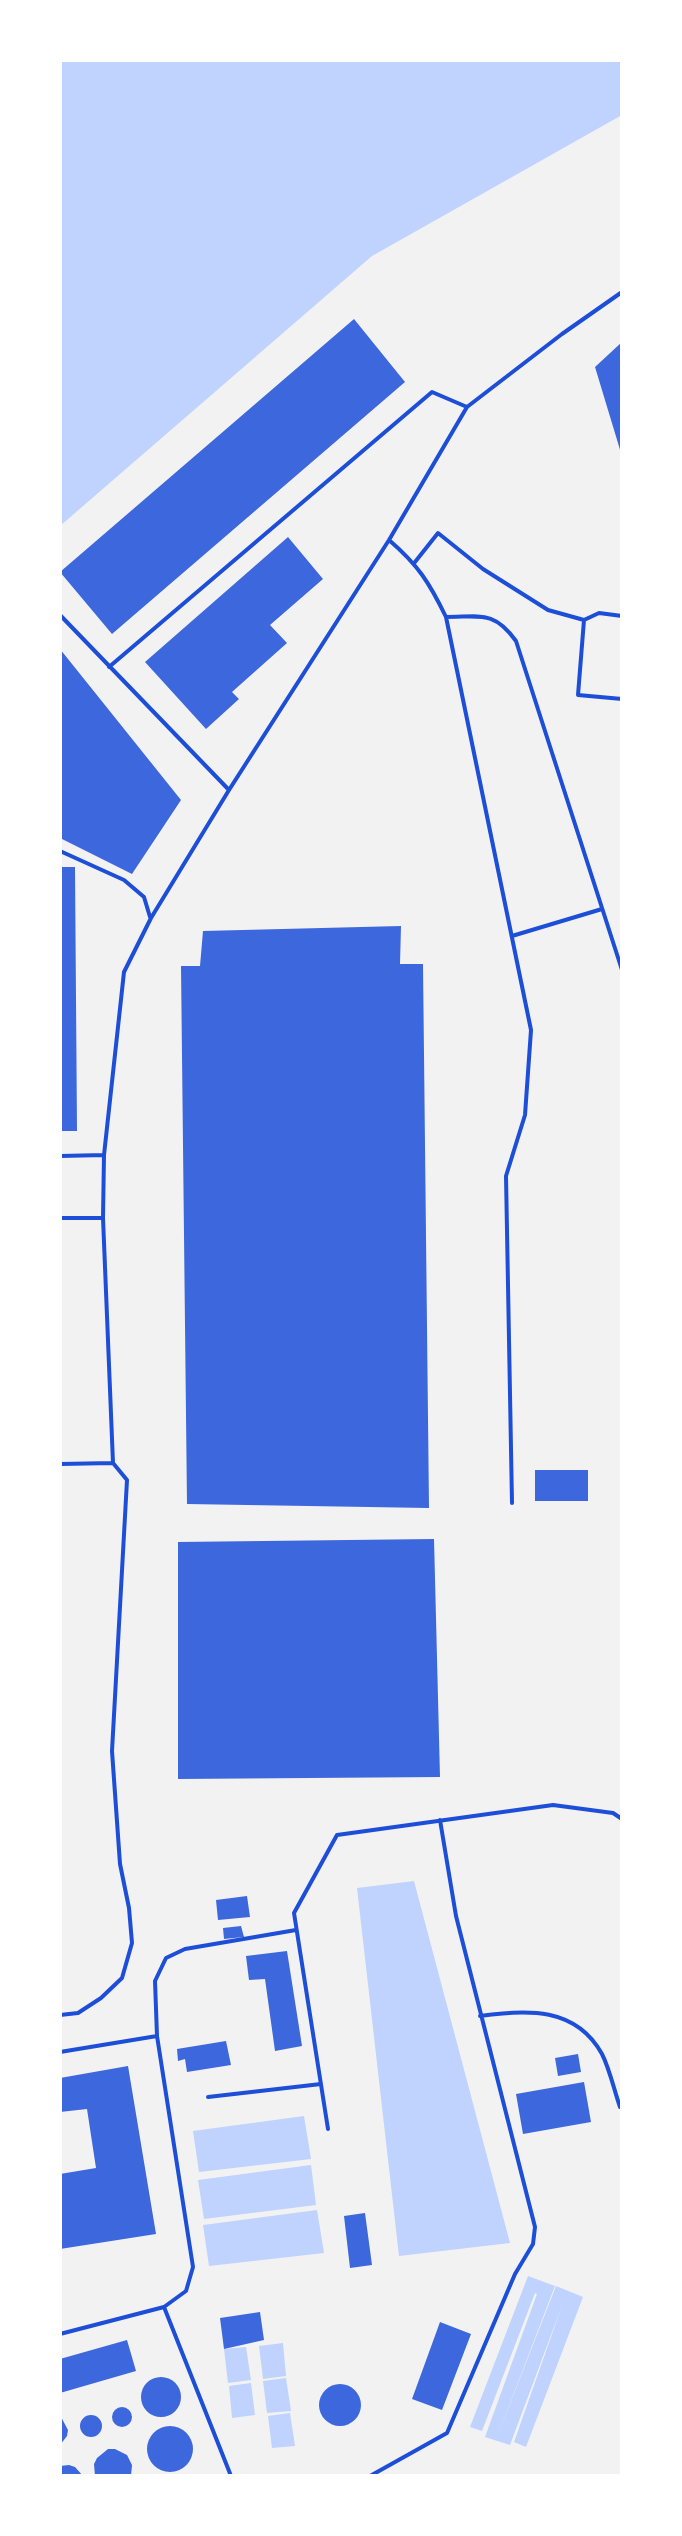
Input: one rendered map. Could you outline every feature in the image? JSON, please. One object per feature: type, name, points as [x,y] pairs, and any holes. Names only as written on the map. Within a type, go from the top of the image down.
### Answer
[{"type":"lane","points":[[60,2015],[78,2013],[101,1998],[122,1978],[132,1943],[120,1864],[112,1751],[127,1480],[113,1463],[103,1218],[104,1155],[124,972],[151,918],[389,540],[467,407],[622,292]]},
{"type":"lane","points":[[109,667],[432,392],[467,407]]},
{"type":"lane","points":[[415,562],[438,533],[483,569],[548,610],[584,620],[599,613],[622,616]]},
{"type":"lane","points":[[389,540],[415,562],[446,617],[531,1030],[525,1115],[506,1176],[512,1503]]},
{"type":"lane","points":[[60,615],[229,790]]},
{"type":"lane","points":[[446,617],[492,617],[505,625],[516,641],[622,970]]},
{"type":"lane","points":[[584,620],[578,695],[622,699]]},
{"type":"lane","points":[[60,851],[124,880],[144,897],[151,918]]},
{"type":"lane","points":[[512,936],[602,909]]},
{"type":"lane","points":[[60,1156],[104,1155]]},
{"type":"lane","points":[[60,1218],[103,1218]]},
{"type":"lane","points":[[60,1464],[113,1463]]},
{"type":"lane","points":[[328,2129],[294,1913],[337,1835],[553,1805],[613,1813],[622,1819]]},
{"type":"lane","points":[[370,2476],[447,2433],[515,2274],[533,2244],[535,2227],[456,1916],[440,1820]]},
{"type":"lane","points":[[60,2334],[164,2307],[186,2291],[193,2267],[157,2036],[155,1981],[166,1958],[185,1949],[296,1930]]},
{"type":"lane","points":[[480,2016],[519,2010],[556,2015],[581,2027],[602,2054],[620,2107]]},
{"type":"lane","points":[[60,2052],[157,2036]]},
{"type":"lane","points":[[208,2097],[321,2084]]},
{"type":"lane","points":[[164,2307],[231,2476]]},
{"type":"water","points":[[60,60],[622,60],[622,115],[372,256],[60,526]]},
{"type":"water","points":[[414,1881],[510,2243],[399,2256],[357,1888]]},
{"type":"water","points":[[304,2116],[311,2159],[199,2172],[193,2131]]},
{"type":"water","points":[[311,2165],[316,2205],[204,2219],[198,2180]]},
{"type":"water","points":[[317,2210],[324,2253],[209,2266],[203,2225]]},
{"type":"water","points":[[528,2276],[555,2286],[497,2437],[556,2286],[583,2297],[526,2447],[514,2442],[563,2303],[510,2445],[485,2437],[535,2293],[482,2431],[470,2427]]},
{"type":"water","points":[[283,2343],[286,2376],[263,2379],[259,2346]]},
{"type":"water","points":[[246,2347],[251,2380],[228,2383],[224,2349]]},
{"type":"water","points":[[286,2378],[291,2411],[267,2413],[263,2381]]},
{"type":"water","points":[[251,2383],[255,2415],[232,2418],[229,2386]]},
{"type":"water","points":[[290,2413],[295,2446],[272,2448],[268,2416]]},
{"type":"building","points":[[354,319],[405,382],[112,634],[60,572]]},
{"type":"building","points":[[622,342],[622,453],[621,453],[595,367]]},
{"type":"building","points":[[288,537],[323,579],[270,625],[287,643],[232,692],[239,699],[206,729],[145,662]]},
{"type":"building","points":[[60,649],[181,800],[132,874],[60,838]]},
{"type":"building","points":[[60,867],[75,867],[77,1131],[60,1131]]},
{"type":"building","points":[[401,926],[400,964],[423,964],[429,1508],[187,1504],[181,966],[200,966],[203,931]]},
{"type":"building","points":[[535,1470],[588,1470],[588,1501],[535,1501]]},
{"type":"building","points":[[434,1539],[440,1777],[178,1779],[178,1542]]},
{"type":"building","points":[[247,1896],[250,1917],[218,1920],[216,1900]]},
{"type":"building","points":[[241,1926],[244,1937],[224,1939],[223,1928]]},
{"type":"building","points":[[287,1951],[302,2046],[275,2051],[265,1979],[249,1980],[246,1956]]},
{"type":"building","points":[[226,2041],[231,2065],[187,2072],[185,2059],[178,2061],[177,2049]]},
{"type":"building","points":[[578,2054],[581,2072],[558,2076],[555,2058]]},
{"type":"building","points":[[128,2066],[156,2234],[60,2249],[60,2174],[96,2168],[87,2109],[60,2112],[60,2078]]},
{"type":"building","points":[[584,2082],[591,2122],[523,2134],[516,2094]]},
{"type":"building","points":[[365,2213],[372,2265],[350,2268],[344,2216]]},
{"type":"building","points":[[260,2312],[264,2340],[224,2349],[220,2318]]},
{"type":"building","points":[[440,2322],[471,2334],[442,2410],[412,2399]]},
{"type":"building","points":[[127,2340],[136,2371],[60,2393],[60,2359]]},
{"type":"building","points":[[161,2377],[175,2383],[181,2397],[175,2411],[161,2417],[147,2411],[141,2397],[147,2383]]},
{"type":"building","points":[[340,2384],[355,2390],[361,2405],[355,2420],[340,2426],[325,2420],[319,2405],[325,2390]]},
{"type":"building","points":[[118,2407],[126,2407],[132,2417],[126,2427],[118,2427],[112,2421],[112,2413]]},
{"type":"building","points":[[60,2415],[68,2430],[60,2445]]},
{"type":"building","points":[[91,2415],[99,2418],[102,2426],[99,2434],[91,2437],[83,2434],[80,2426],[83,2418]]},
{"type":"building","points":[[170,2426],[186,2433],[193,2449],[186,2465],[170,2472],[154,2465],[147,2449],[154,2433]]},
{"type":"building","points":[[108,2449],[127,2455],[132,2465],[131,2476],[95,2476],[94,2464]]},
{"type":"building","points":[[69,2465],[83,2476],[60,2476],[60,2466]]}]
